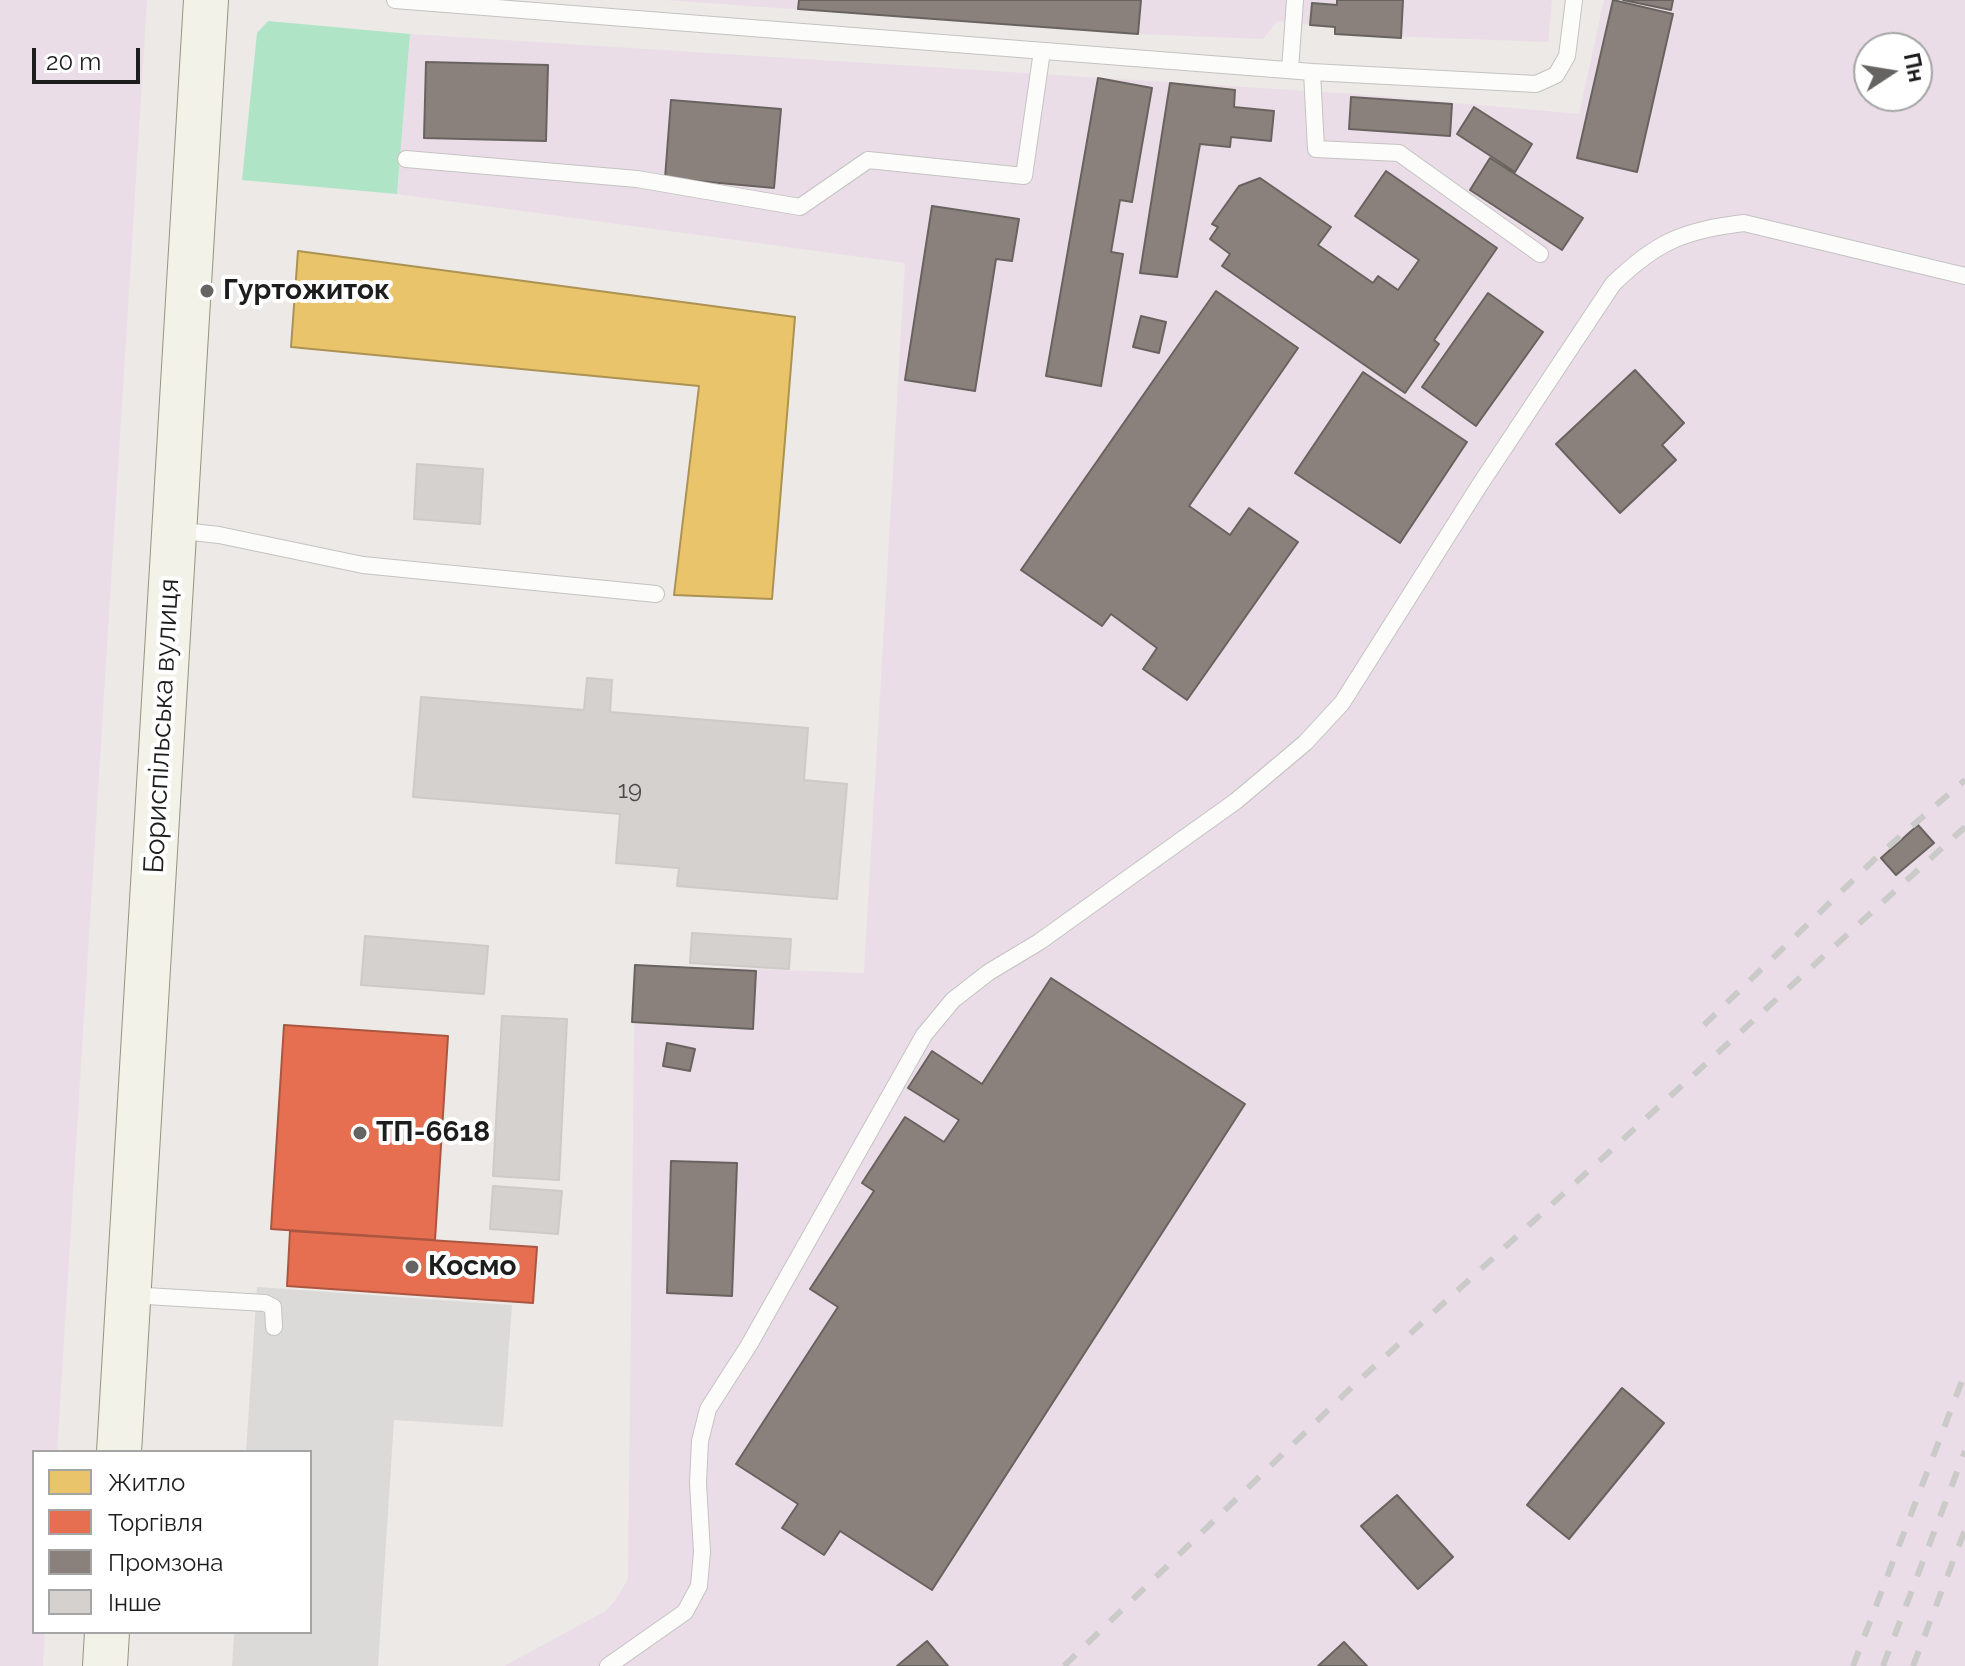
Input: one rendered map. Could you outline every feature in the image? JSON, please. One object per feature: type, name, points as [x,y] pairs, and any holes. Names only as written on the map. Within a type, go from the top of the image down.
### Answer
[{"type":"main road","name":"Бориспільська вулиця","points":[[119,1450],[206,0]]},
{"type":"main road","points":[[105,1666],[107,1634]]},
{"type":"lane","points":[[395,0],[1312,72],[1536,84],[1556,75],[1567,56],[1574,0]]},
{"type":"lane","points":[[1290,70],[1295,0]]},
{"type":"lane","points":[[406,159],[637,179],[800,207],[868,160],[1024,176],[1042,51]]},
{"type":"lane","points":[[1312,72],[1316,149],[1399,153],[1540,254]]},
{"type":"lane","points":[[608,1666],[685,1612],[699,1586],[702,1552],[698,1483],[700,1441],[708,1409],[749,1345],[924,1035],[953,1000],[989,972],[1039,942],[1236,801],[1305,743],[1342,703],[1479,486],[1613,284],[1639,259],[1679,235],[1744,223],[1965,276]]},
{"type":"lane","points":[[173,530],[219,535],[363,565],[656,594]]},
{"type":"lane","points":[[129,1295],[265,1303],[273,1307],[274,1327]]},
{"type":"shaded area","points":[[0,0],[147,0],[57,1450],[32,1450],[32,1634],[45,1634],[43,1666],[0,1666]]},
{"type":"shaded area","points":[[666,0],[1552,0],[1548,42],[1335,34],[1335,27],[1277,21],[1263,39],[1138,34]]},
{"type":"shaded area","points":[[1604,0],[1965,0],[1965,1666],[504,1666],[604,1612],[615,1601],[628,1579],[635,965],[864,973],[905,263],[397,194],[410,34],[1355,94],[1579,114]]},
{"type":"shaded area","points":[[257,1287],[512,1305],[503,1427],[394,1420],[378,1666],[232,1666],[234,1634],[312,1634],[312,1450],[246,1450]]},
{"type":"green space","points":[[268,21],[410,34],[397,194],[242,180],[257,33]]},
{"type":"building: Житло","points":[[298,251],[795,317],[772,599],[674,595],[699,386],[291,347]]},
{"type":"building: Торгівля","name":"ТП-6618","points":[[284,1025],[448,1036],[435,1240],[271,1229]]},
{"type":"building: Торгівля","name":"Космо","points":[[290,1231],[537,1247],[533,1303],[287,1286]]},
{"type":"building: Промзона","points":[[799,0],[1141,0],[1138,34],[798,9]]},
{"type":"building: Промзона","points":[[1337,0],[1403,0],[1401,38],[1335,34],[1335,27],[1310,25],[1312,3],[1337,5]]},
{"type":"building: Промзона","points":[[1613,0],[1673,14],[1637,172],[1577,158]]},
{"type":"building: Промзона","points":[[1623,0],[1673,0],[1671,10]]},
{"type":"building: Промзона","points":[[426,62],[548,65],[546,141],[424,138]]},
{"type":"building: Промзона","points":[[1098,78],[1152,88],[1132,202],[1120,200],[1111,252],[1123,254],[1101,386],[1046,376]]},
{"type":"building: Промзона","points":[[1170,83],[1235,90],[1234,107],[1274,111],[1271,141],[1231,137],[1230,147],[1200,144],[1177,277],[1140,273]]},
{"type":"building: Промзона","points":[[1351,97],[1452,104],[1450,136],[1349,129]]},
{"type":"building: Промзона","points":[[671,100],[781,109],[774,188],[665,178]]},
{"type":"building: Промзона","points":[[1474,107],[1532,144],[1515,172],[1457,134]]},
{"type":"building: Промзона","points":[[1490,158],[1583,218],[1562,250],[1470,190]]},
{"type":"building: Промзона","points":[[1386,171],[1497,248],[1434,340],[1439,344],[1405,393],[1222,266],[1230,254],[1210,239],[1218,227],[1212,224],[1239,186],[1260,178],[1331,227],[1318,245],[1373,283],[1378,276],[1398,290],[1419,260],[1355,216]]},
{"type":"building: Промзона","points":[[932,206],[1019,219],[1012,261],[996,259],[975,391],[905,380]]},
{"type":"building: Промзона","points":[[1216,291],[1298,348],[1189,506],[1230,535],[1249,508],[1298,542],[1187,700],[1143,669],[1157,648],[1111,614],[1102,626],[1021,570]]},
{"type":"building: Промзона","points":[[1488,293],[1543,332],[1476,426],[1422,387]]},
{"type":"building: Промзона","points":[[1141,316],[1166,322],[1159,353],[1133,347]]},
{"type":"building: Промзона","points":[[1635,370],[1684,423],[1662,445],[1676,460],[1620,513],[1556,444]]},
{"type":"building: Промзона","points":[[1363,372],[1467,442],[1400,543],[1295,473]]},
{"type":"building: Промзона","points":[[1918,825],[1934,843],[1896,875],[1881,858]]},
{"type":"building: Промзона","points":[[635,965],[756,971],[753,1029],[632,1022]]},
{"type":"building: Промзона","points":[[1051,978],[1245,1104],[932,1590],[840,1531],[824,1555],[782,1528],[798,1504],[736,1464],[838,1307],[810,1289],[874,1191],[862,1183],[905,1117],[944,1142],[959,1120],[908,1088],[932,1051],[982,1084]]},
{"type":"building: Промзона","points":[[667,1043],[695,1049],[690,1071],[663,1066]]},
{"type":"building: Промзона","points":[[671,1161],[737,1163],[732,1296],[667,1293]]},
{"type":"building: Промзона","points":[[1622,1388],[1664,1423],[1569,1539],[1527,1505]]},
{"type":"building: Промзона","points":[[1397,1495],[1453,1557],[1418,1589],[1361,1526]]},
{"type":"building: Промзона","points":[[927,1641],[948,1666],[897,1666]]},
{"type":"building: Промзона","points":[[1344,1642],[1367,1666],[1318,1666]]},
{"type":"building: Інше","points":[[417,464],[483,469],[480,524],[414,519]]},
{"type":"building: Інше","points":[[587,678],[612,680],[610,712],[808,728],[804,780],[847,784],[837,899],[677,886],[679,868],[616,863],[620,814],[413,797],[421,697],[584,710]]},
{"type":"building: Інше","points":[[692,933],[791,939],[789,969],[690,963]]},
{"type":"building: Інше","points":[[365,936],[488,946],[484,994],[361,985]]},
{"type":"building: Інше","points":[[502,1016],[567,1019],[559,1180],[493,1176]]},
{"type":"building: Інше","points":[[493,1186],[562,1191],[558,1234],[490,1229]]},
{"type":"railway","points":[[1704,1025],[1881,853],[1965,780]]},
{"type":"railway","points":[[1064,1666],[1354,1385],[1965,827]]},
{"type":"railway","points":[[1853,1666],[1965,1373]]},
{"type":"railway","points":[[1883,1666],[1965,1451]]},
{"type":"railway","points":[[1913,1666],[1965,1530]]},
{"type":"place","name":"Гуртожиток","points":[[207,291]]},
{"type":"place","name":"ТП-6618","points":[[360,1133]]},
{"type":"place","name":"Космо","points":[[412,1267]]}]
